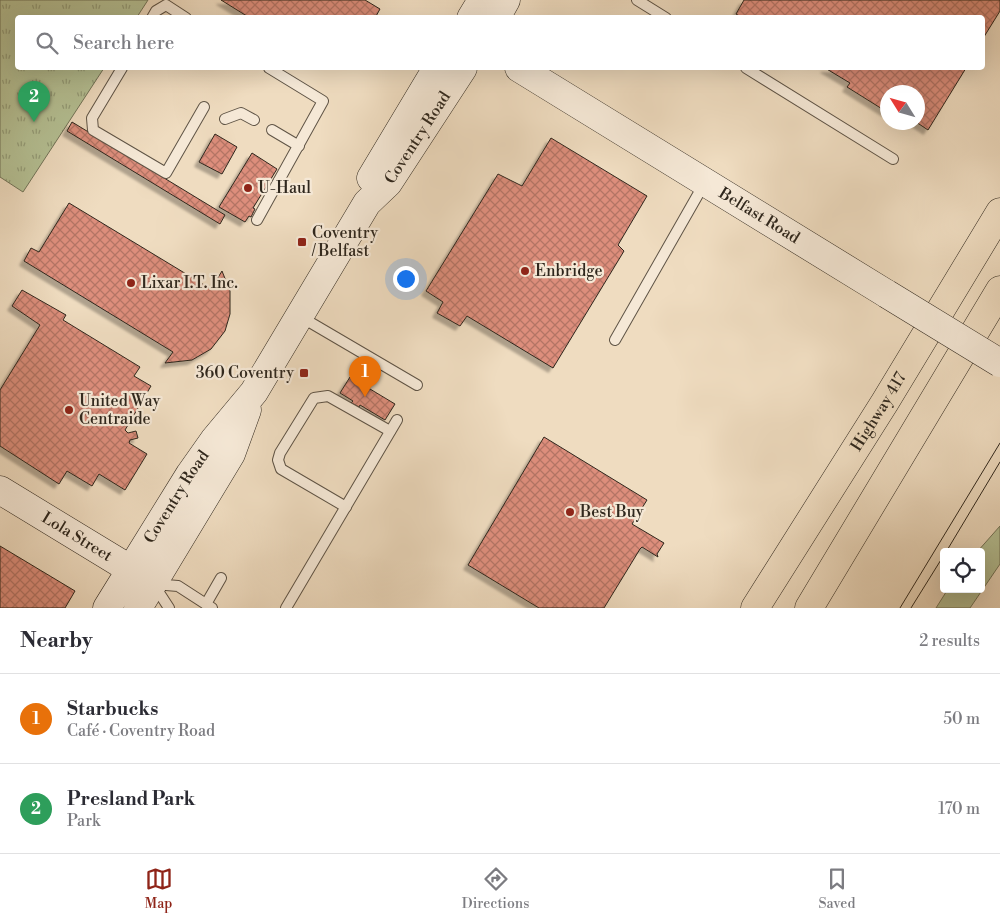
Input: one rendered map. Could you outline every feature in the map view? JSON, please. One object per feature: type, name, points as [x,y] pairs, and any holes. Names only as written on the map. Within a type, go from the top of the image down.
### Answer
[{"type":"highway","name":"Highway 417","points":[[755,608],[885,402],[1000,212]]},
{"type":"highway","points":[[809,608],[1000,290]]},
{"type":"main road","points":[[473,15],[482,0]]},
{"type":"main road","points":[[498,15],[506,0]]},
{"type":"main road","name":"Coventry Road","points":[[367,203],[369,180],[436,70]]},
{"type":"main road","name":"Coventry Road","points":[[138,608],[142,577],[195,467],[214,440],[254,392],[367,203],[388,183],[463,70]]},
{"type":"main road","name":"Belfast Road","points":[[522,70],[1000,363]]},
{"type":"main road","name":"Lola Street","points":[[0,490],[142,577]]},
{"type":"main road","name":"Coventry Road","points":[[107,608],[142,577]]},
{"type":"lane","points":[[638,0],[661,15]]},
{"type":"lane","points":[[154,15],[156,11],[166,5],[181,15]]},
{"type":"lane","points":[[121,70],[92,118],[93,130],[166,173],[204,107]]},
{"type":"lane","points":[[257,220],[323,101],[271,70]]},
{"type":"lane","points":[[749,70],[894,159]]},
{"type":"lane","points":[[225,119],[241,113],[254,120]]},
{"type":"lane","points":[[272,130],[299,146]]},
{"type":"lane","points":[[616,340],[705,182]]},
{"type":"lane","points":[[301,316],[417,385]]},
{"type":"lane","points":[[346,507],[281,469],[278,460],[280,453],[314,398],[322,395],[328,396],[390,431]]},
{"type":"lane","points":[[286,608],[397,420]]},
{"type":"lane","points":[[142,577],[178,586],[209,606],[221,578]]},
{"type":"lane","points":[[142,577],[169,608]]},
{"type":"green space","points":[[0,0],[148,0],[138,15],[15,15],[15,70],[103,70],[23,192],[0,177]]},
{"type":"green space","points":[[1000,526],[1000,564],[985,586],[985,548],[981,548]]},
{"type":"green space","points":[[945,593],[980,593],[970,608],[936,608]]},
{"type":"building","points":[[221,0],[365,0],[380,9],[377,15],[245,15]]},
{"type":"building","points":[[744,0],[1000,0],[1000,11],[985,35],[985,15],[736,14]]},
{"type":"building","points":[[828,70],[965,70],[928,130],[925,128],[925,85],[880,85],[880,108],[847,87],[850,83]]},
{"type":"building","points":[[72,122],[225,215],[220,224],[67,131]]},
{"type":"building","points":[[215,134],[237,147],[222,174],[199,162]]},
{"type":"building","name":"Enbridge","points":[[551,138],[647,196],[618,245],[624,251],[553,368],[467,316],[460,326],[437,313],[443,302],[426,291],[498,174],[522,186]]},
{"type":"building","name":"U-Haul","points":[[252,153],[277,169],[253,208],[255,209],[251,217],[249,216],[245,222],[219,207]]},
{"type":"building","name":"Lixar I.T. Inc.","points":[[69,203],[211,289],[222,271],[230,291],[230,314],[225,331],[211,349],[192,360],[165,363],[173,352],[24,261],[31,248],[39,252]]},
{"type":"building","name":"United Way Centraide","points":[[22,290],[66,315],[63,320],[140,367],[134,376],[151,386],[125,430],[128,433],[136,431],[138,438],[130,440],[129,443],[147,454],[125,490],[99,474],[92,486],[67,471],[59,484],[0,446],[0,390],[40,325],[12,306]]},
{"type":"building","points":[[350,377],[395,404],[385,420],[360,405],[359,407],[351,403],[353,401],[340,393]]},
{"type":"building","name":"Best Buy","points":[[544,437],[647,500],[632,524],[664,543],[657,554],[658,557],[642,547],[640,549],[604,608],[539,608],[468,565]]},
{"type":"building","points":[[0,546],[75,591],[65,608],[0,608]]},
{"type":"tram line","points":[[900,608],[1000,443]]},
{"type":"tram line","points":[[948,548],[1000,462]]},
{"type":"tram line","points":[[911,608],[940,561]]},
{"type":"place","name":"Presland Park","points":[[34,122]]},
{"type":"place","name":"U-Haul","points":[[248,188]]},
{"type":"place","name":"Coventry / Belfast","points":[[302,242]]},
{"type":"place","name":"Enbridge","points":[[525,271]]},
{"type":"place","name":"Lixar I.T. Inc.","points":[[131,283]]},
{"type":"place","name":"360 Coventry","points":[[304,373]]},
{"type":"place","name":"Starbucks","points":[[365,397]]},
{"type":"place","name":"United Way Centraide","points":[[69,410]]},
{"type":"place","name":"Best Buy","points":[[570,512]]}]
